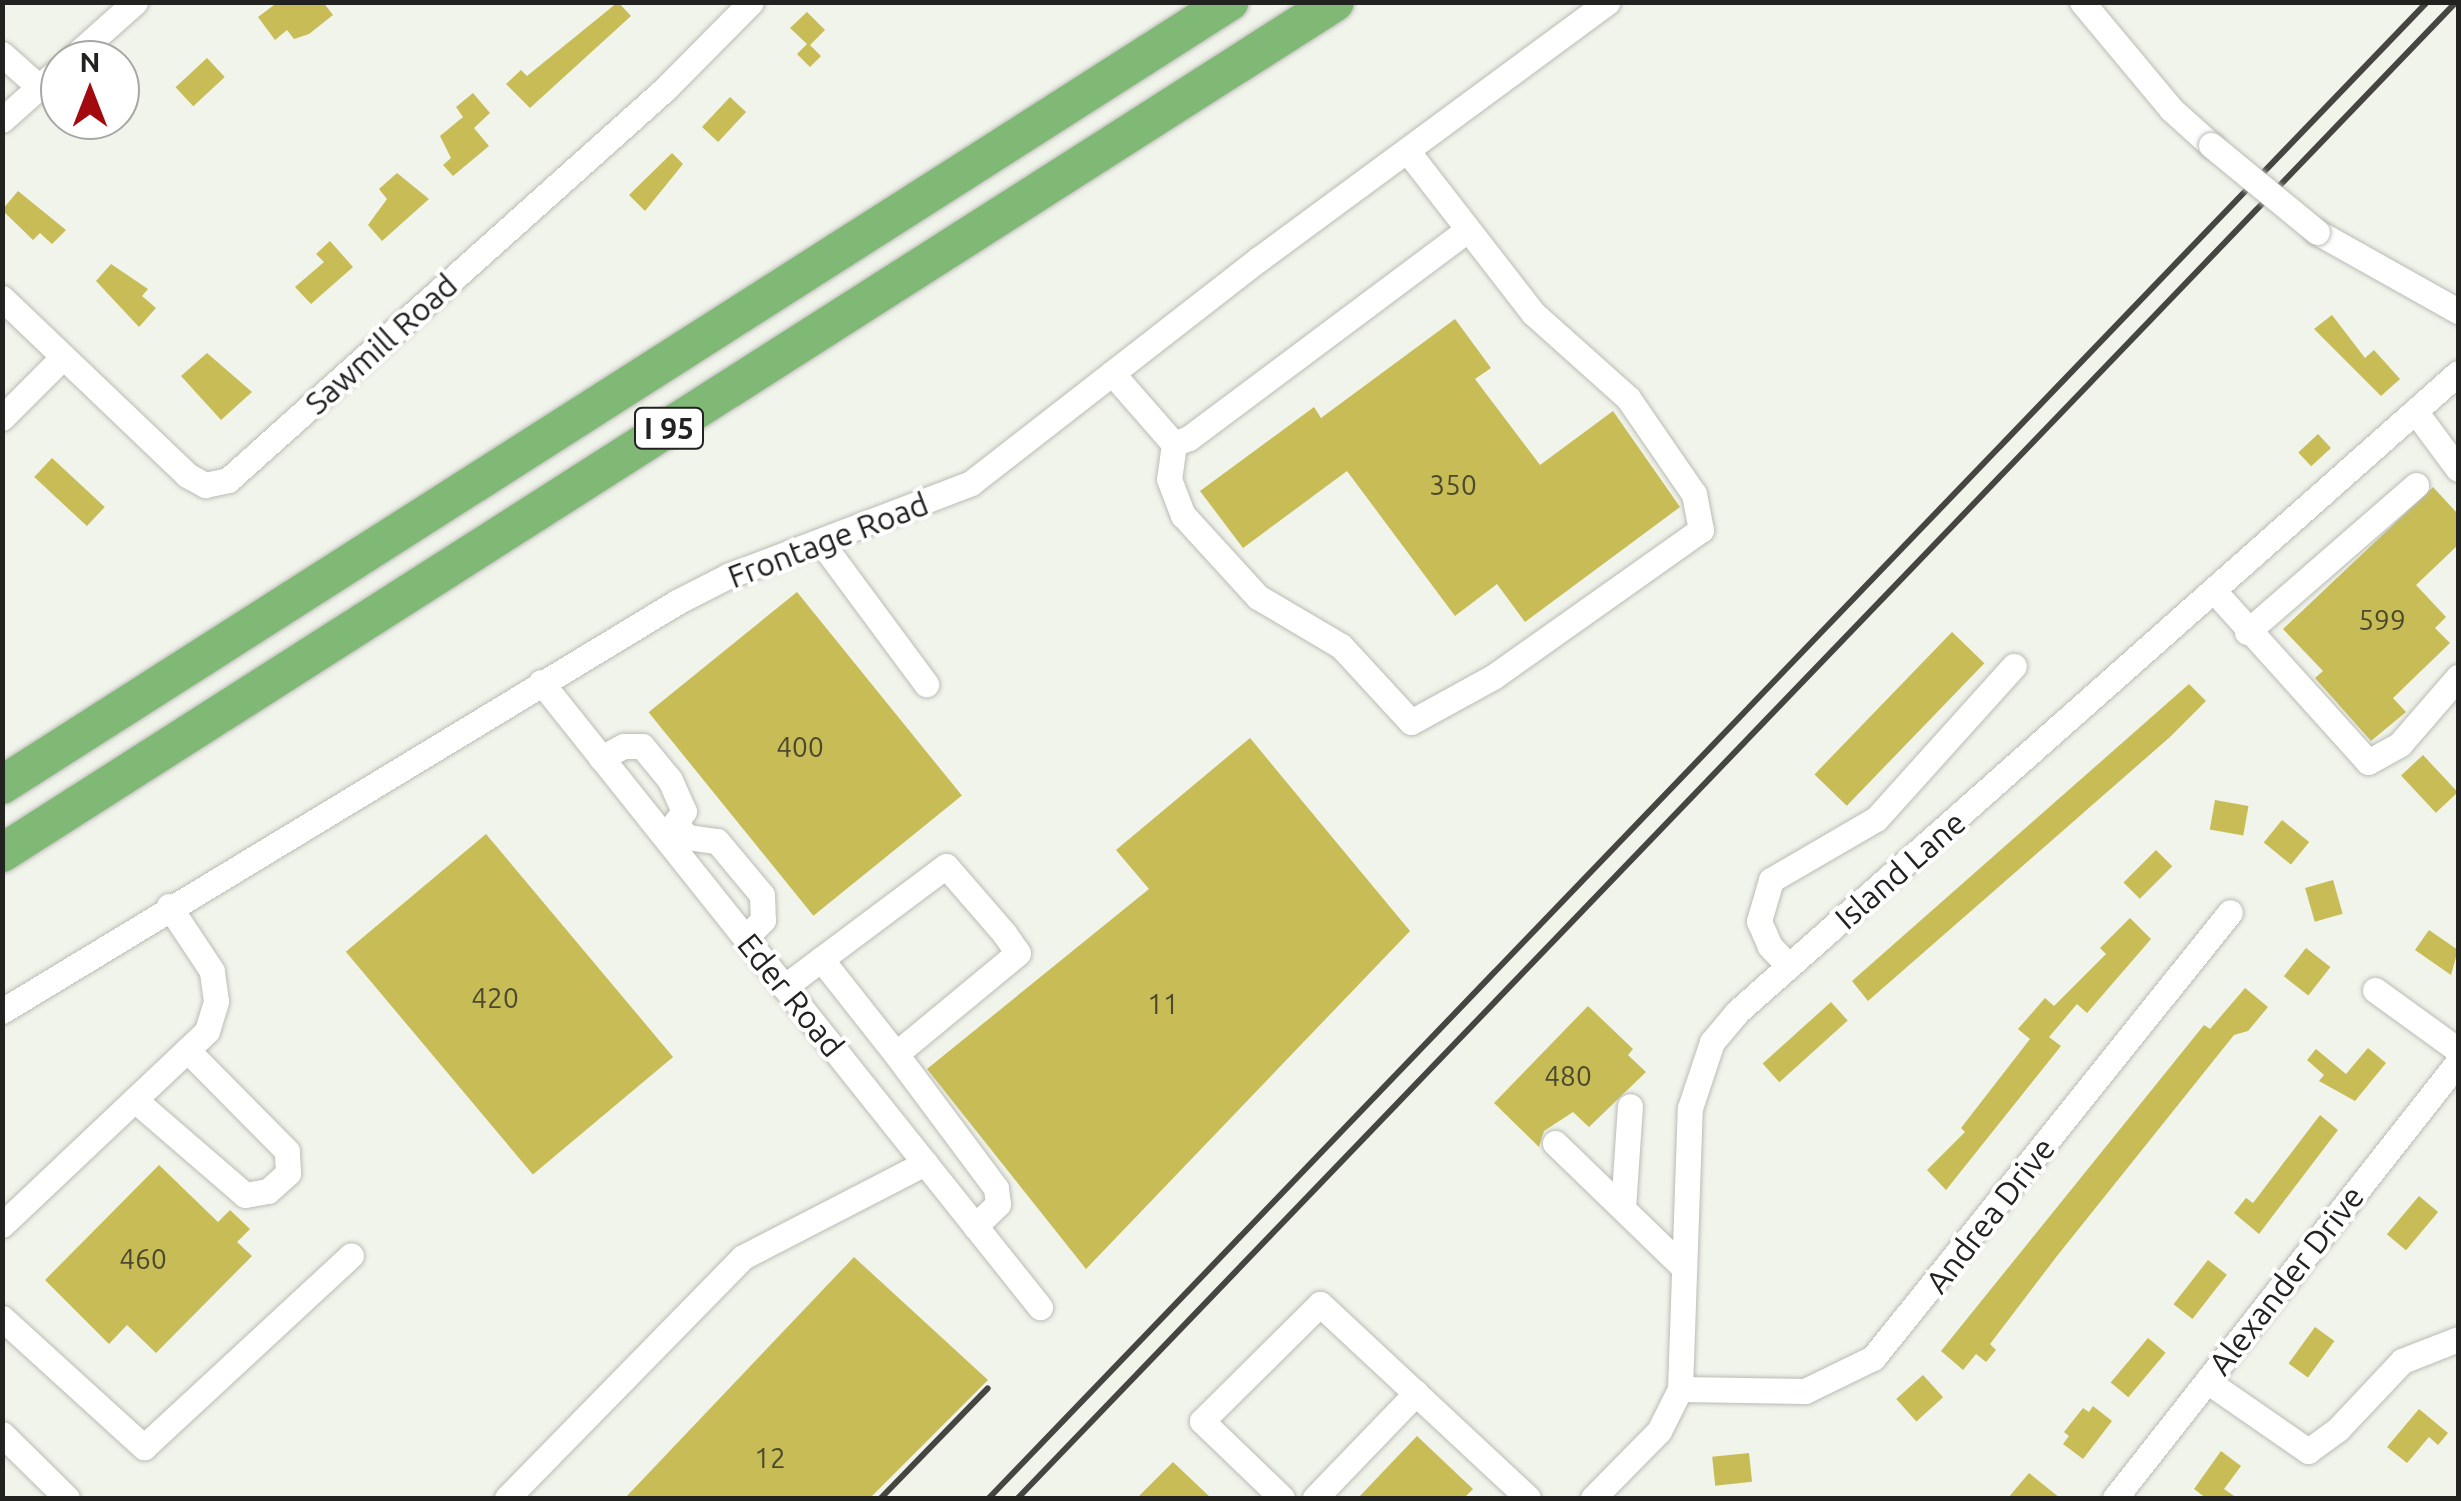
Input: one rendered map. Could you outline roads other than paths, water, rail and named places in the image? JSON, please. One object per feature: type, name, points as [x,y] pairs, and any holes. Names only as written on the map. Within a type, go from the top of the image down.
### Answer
[{"type":"highway","name":"I 95","points":[[2,785],[1229,2]]},
{"type":"highway","name":"I 95","points":[[2,853],[1335,2]]},
{"type":"street","points":[[93,40],[136,2]]},
{"type":"street","name":"Sawmill Road","points":[[2,298],[187,475],[205,484],[228,480],[665,88],[751,2]]},
{"type":"street","name":"Frontage Road","points":[[2,1010],[541,682],[728,576],[971,483],[1606,2]]},
{"type":"street","points":[[2082,2],[2170,109],[2211,146],[2318,232],[2458,311]]},
{"type":"street","points":[[2,54],[39,87],[2,120]]},
{"type":"street","points":[[1408,152],[1533,313],[1628,398],[1694,494],[1701,530],[1493,676],[1411,722],[1341,646],[1258,597],[1183,515],[1169,479],[1174,444],[1467,230]]},
{"type":"street","points":[[2,418],[63,358]]},
{"type":"street","points":[[1112,373],[1174,444]]},
{"type":"street","name":"Island Lane","points":[[1592,1498],[1658,1430],[1680,1389],[1683,1266],[1696,1076],[1737,1012],[2418,414],[2458,373]]},
{"type":"street","points":[[2418,414],[2458,469]]},
{"type":"street","points":[[2247,632],[2416,485]]},
{"type":"street","points":[[821,542],[926,684]]},
{"type":"street","points":[[2216,593],[2247,632],[2368,762],[2400,744],[2458,678]]},
{"type":"street","points":[[1789,966],[1770,946],[1759,921],[1771,880],[1876,819],[2014,666]]},
{"type":"street","name":"Eder Road","points":[[541,682],[601,758],[670,831],[745,938],[1040,1308]]},
{"type":"street","points":[[601,758],[624,746],[642,746],[683,802],[670,831],[717,841],[762,895],[763,920],[745,938]]},
{"type":"street","points":[[784,987],[946,866],[1018,953],[900,1063]]},
{"type":"street","points":[[2,1225],[207,1031],[216,1001],[212,970],[169,906]]},
{"type":"street","name":"Andrea Drive","points":[[1680,1389],[1730,1395],[1805,1391],[1873,1358],[2230,912]]},
{"type":"street","points":[[821,959],[996,1188],[998,1204],[975,1226]]},
{"type":"street","points":[[2376,990],[2458,1050]]},
{"type":"street","points":[[134,1100],[245,1195],[268,1192],[288,1173],[287,1151],[187,1050]]},
{"type":"street","name":"Alexander Drive","points":[[2115,1498],[2458,1062]]},
{"type":"street","points":[[1623,1208],[1630,1106]]},
{"type":"street","points":[[1554,1143],[1683,1266]]},
{"type":"street","points":[[506,1498],[743,1258],[925,1163]]},
{"type":"street","points":[[2,1318],[144,1447],[351,1254]]},
{"type":"street","points":[[1282,1498],[1202,1421],[1320,1304],[1528,1498]]},
{"type":"street","points":[[2206,1381],[2308,1451],[2338,1429],[2402,1361],[2458,1339]]},
{"type":"street","points":[[1315,1498],[1416,1393]]},
{"type":"street","points":[[2,1434],[67,1498]]},
{"type":"railway","points":[[989,1498],[2427,2]]},
{"type":"railway","points":[[1018,1498],[2456,2]]},
{"type":"railway","points":[[881,1498],[988,1388]]}]
